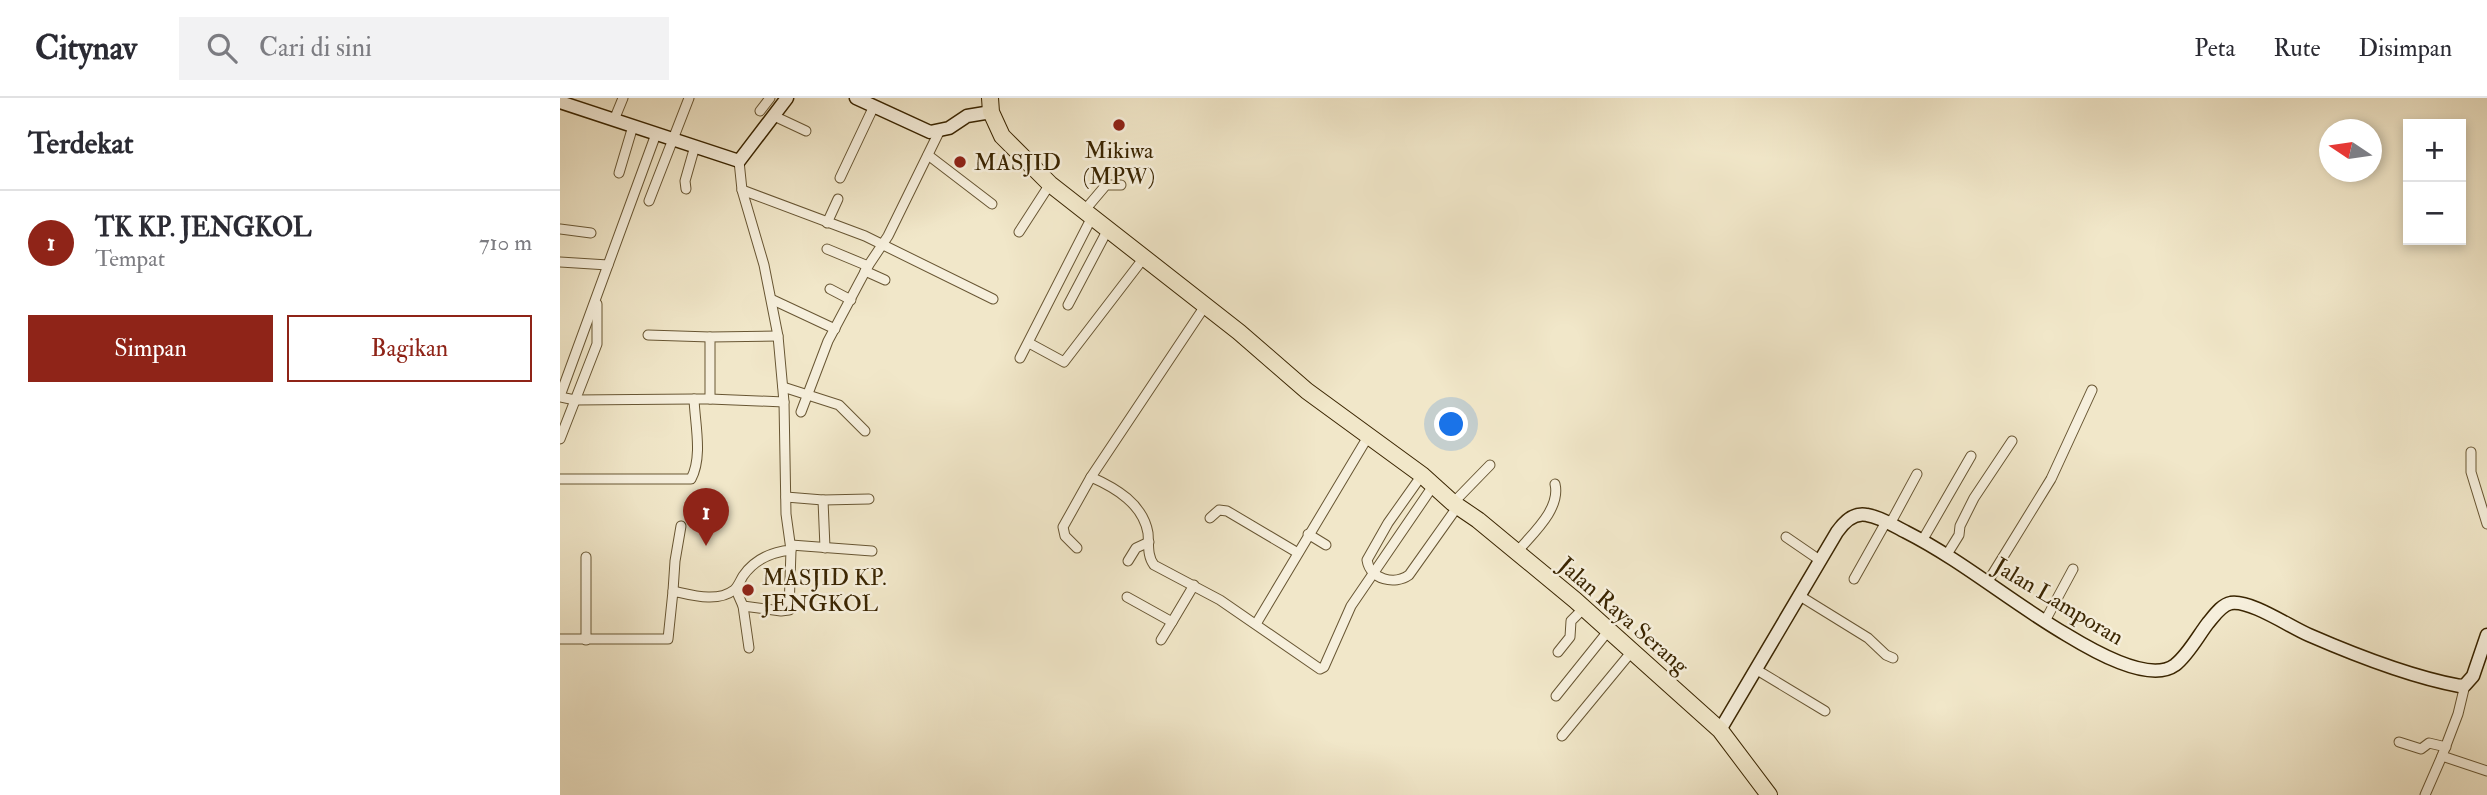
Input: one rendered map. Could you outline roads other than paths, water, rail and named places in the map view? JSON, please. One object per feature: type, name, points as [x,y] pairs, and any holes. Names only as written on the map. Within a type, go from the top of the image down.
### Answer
[{"type":"highway","name":"Jalan Raya Serang","points":[[990,105],[1002,136],[1049,184],[1205,306],[1307,391],[1428,481],[1609,629],[1720,730],[1769,795]]},
{"type":"street","points":[[614,120],[623,98]]},
{"type":"street","points":[[649,201],[689,98]]},
{"type":"street","points":[[760,111],[770,98]]},
{"type":"street","points":[[743,606],[789,610],[791,547],[778,336],[773,300],[742,190],[739,162],[788,98]]},
{"type":"street","points":[[859,99],[921,129],[939,132],[990,105]]},
{"type":"street","points":[[560,103],[739,162]]},
{"type":"street","points":[[840,178],[874,106]]},
{"type":"street","points":[[774,117],[806,131]]},
{"type":"street","points":[[619,173],[633,126]]},
{"type":"street","points":[[801,412],[835,330],[866,269],[888,236],[939,132]]},
{"type":"street","points":[[656,134],[560,396],[575,400],[710,399],[784,402]]},
{"type":"street","points":[[687,189],[685,181],[695,146]]},
{"type":"street","points":[[644,166],[667,152]]},
{"type":"street","points":[[928,155],[992,204]]},
{"type":"street","points":[[1019,232],[1049,184]]},
{"type":"street","points":[[1020,358],[1088,214],[1106,185],[1121,185]]},
{"type":"street","points":[[742,190],[851,230],[993,299]]},
{"type":"street","points":[[827,223],[838,199]]},
{"type":"street","points":[[560,229],[592,233]]},
{"type":"street","points":[[1068,305],[1107,231]]},
{"type":"street","points":[[827,249],[885,280]]},
{"type":"street","points":[[1029,343],[1064,362],[1143,259]]},
{"type":"street","points":[[560,262],[608,265]]},
{"type":"street","points":[[830,289],[851,300]]},
{"type":"street","points":[[560,439],[597,344],[597,298]]},
{"type":"street","points":[[773,300],[835,330]]},
{"type":"street","points":[[1077,548],[1065,536],[1063,527],[1091,477],[1205,306]]},
{"type":"street","points":[[648,335],[778,336]]},
{"type":"street","points":[[710,337],[710,399]]},
{"type":"street","points":[[783,387],[844,408],[865,431]]},
{"type":"street","points":[[1987,583],[2051,479],[2092,390]]},
{"type":"street","points":[[560,479],[691,479],[697,452],[694,399]]},
{"type":"street","points":[[1256,624],[1369,435]]},
{"type":"street","points":[[1946,556],[1959,535],[1960,526],[1974,498],[2012,441]]},
{"type":"street","points":[[2471,452],[2472,475],[2487,524]]},
{"type":"street","points":[[1922,541],[1971,456]]},
{"type":"street","points":[[1428,481],[1388,523],[1367,560],[1367,565],[1375,574],[1390,581],[1402,580],[1409,575],[1455,505],[1490,465]]},
{"type":"street","points":[[1854,579],[1917,474]]},
{"type":"street","points":[[1091,477],[1115,490],[1137,509],[1146,524],[1152,563],[1220,600],[1315,667],[1322,668],[1351,606],[1375,574],[1428,481]]},
{"type":"street","points":[[1517,552],[1542,523],[1556,495],[1555,484]]},
{"type":"street","points":[[786,497],[823,500],[869,499]]},
{"type":"street","points":[[823,500],[825,548]]},
{"type":"street","points":[[1210,518],[1217,511],[1223,510],[1297,553]]},
{"type":"street","name":"Jalan Lamporan","points":[[1720,730],[1837,532],[1848,519],[1859,515],[1867,515],[1888,523],[1922,541],[2067,635],[2139,669],[2157,670],[2176,664],[2219,610],[2231,603],[2239,603],[2310,635],[2386,664],[2443,682],[2465,685]]},
{"type":"street","points":[[560,639],[668,639],[681,526]]},
{"type":"street","points":[[1308,534],[1326,545]]},
{"type":"street","points":[[1786,537],[1821,561]]},
{"type":"street","points":[[1128,561],[1136,548],[1149,542]]},
{"type":"street","points":[[673,591],[712,597],[736,590],[745,572],[765,556],[791,547],[872,551]]},
{"type":"street","points":[[586,557],[586,640]]},
{"type":"street","points":[[2045,621],[2073,569]]},
{"type":"street","points":[[1161,640],[1194,585]]},
{"type":"street","points":[[736,590],[743,606],[749,648]]},
{"type":"street","points":[[1800,596],[1868,638],[1893,658]]},
{"type":"street","points":[[1126,597],[1172,622]]},
{"type":"street","points":[[1559,652],[1570,637],[1571,621],[1584,608]]},
{"type":"street","points":[[1556,696],[1609,629]]},
{"type":"street","points":[[2425,795],[2444,752],[2465,685],[2473,676],[2487,635]]},
{"type":"street","points":[[1562,736],[1633,650]]},
{"type":"street","points":[[1757,670],[1825,711]]},
{"type":"street","points":[[2399,742],[2421,750],[2429,743],[2487,771]]},
{"type":"place","name":"Mikiwa (MPW)","points":[[1119,125]]},
{"type":"place","name":"MASJID","points":[[960,162]]},
{"type":"place","name":"TK KP. JENGKOL","points":[[706,546]]},
{"type":"place","name":"MASJID KP. JENGKOL","points":[[748,590]]}]
